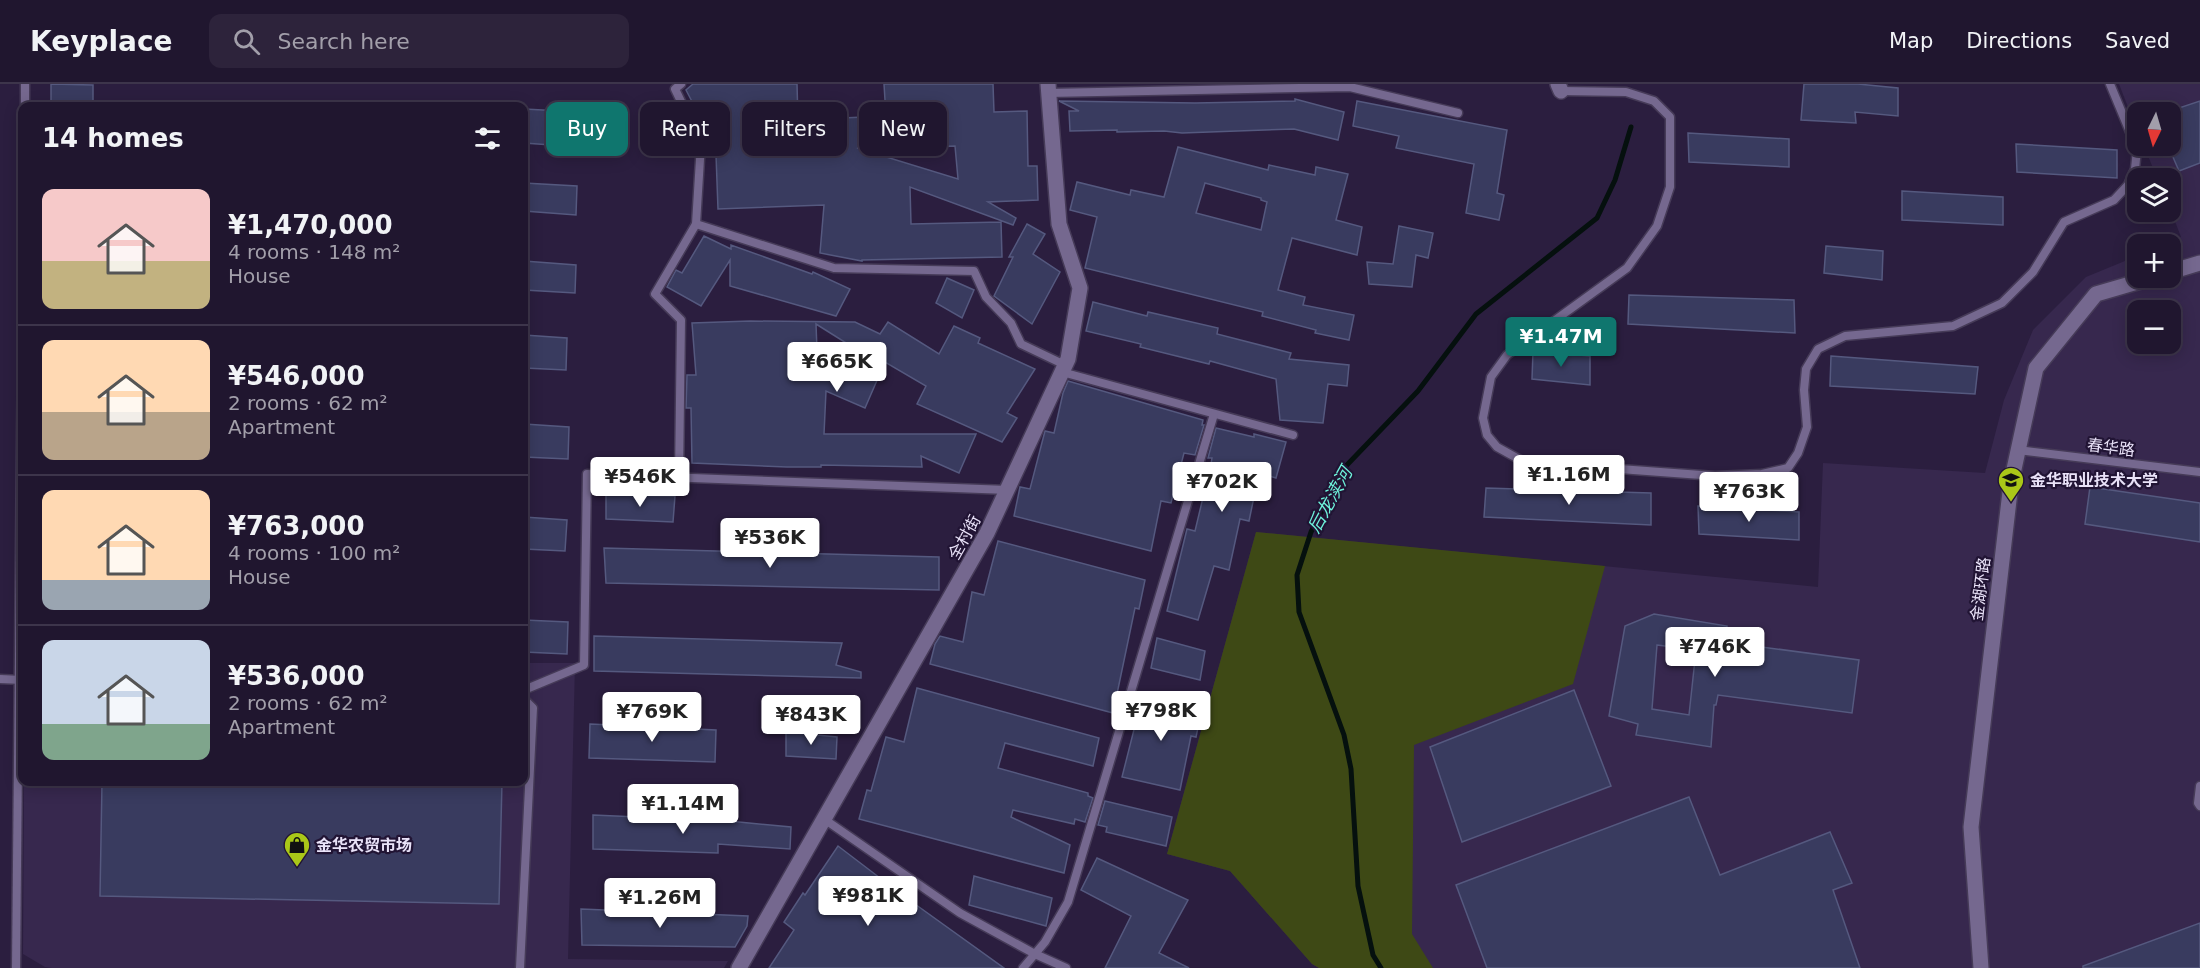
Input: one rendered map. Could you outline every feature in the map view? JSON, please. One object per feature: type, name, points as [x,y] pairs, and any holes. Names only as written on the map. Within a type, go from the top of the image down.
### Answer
[{"type":"street","name":"全村街","points":[[739,968],[987,533],[1064,369],[1080,288],[1059,224],[1048,89]]},
{"type":"street","points":[[2181,269],[2200,263]]},
{"type":"street","name":"金湖环路","points":[[1981,968],[1971,827],[2011,483],[2018,450],[2036,368],[2096,294],[2127,285]]},
{"type":"lane","points":[[25,84],[25,102]]},
{"type":"lane","points":[[679,477],[681,320],[655,294],[696,224],[701,143],[675,89],[681,84]]},
{"type":"lane","points":[[1559,88],[1626,92],[1654,101],[1670,117],[1670,187],[1657,226],[1628,268],[1507,355],[1491,377],[1483,418],[1487,435],[1497,447],[1524,462],[1715,476],[1762,474],[1788,468],[1798,453],[1807,427],[1804,390],[1806,369],[1818,349],[1845,336],[1953,326],[2002,303],[2033,272],[2064,222],[2114,200],[2128,185],[2135,169],[2137,149],[2110,84]]},
{"type":"lane","points":[[1048,89],[1350,87],[1458,113]]},
{"type":"lane","points":[[696,224],[834,268],[974,271],[986,297],[1011,322],[1021,345],[1064,369],[1293,435]]},
{"type":"lane","points":[[1023,968],[1045,942],[1068,902],[1214,414]]},
{"type":"lane","name":"春华路","points":[[2018,450],[2200,472]]},
{"type":"lane","points":[[528,688],[584,665],[587,474],[1008,490]]},
{"type":"lane","points":[[0,679],[18,680]]},
{"type":"lane","points":[[520,968],[533,708],[528,703]]},
{"type":"lane","points":[[16,968],[19,786]]},
{"type":"lane","points":[[2200,786],[2198,803],[2200,806]]},
{"type":"lane","points":[[824,819],[960,913],[1035,954],[1066,968]]},
{"type":"shaded area","name":"金华职业技术大学","points":[[2119,84],[2200,84],[2200,968],[1319,968],[1312,964],[1230,871],[1167,854],[1256,532],[1818,587],[1823,463],[1985,473],[2004,400],[2033,330],[2086,277],[2127,260],[2127,288],[2181,288],[2181,234],[2175,222],[2181,222],[2181,168],[2153,168],[2148,156],[2181,156],[2181,102],[2127,102],[2127,104]]},
{"type":"shaded area","name":"金华农贸市场","points":[[528,663],[575,663],[568,959],[728,961],[724,968],[52,968],[45,967],[23,954],[24,786],[528,786]]},
{"type":"green space","points":[[1256,532],[1605,566],[1573,684],[1414,745],[1412,934],[1433,968],[1319,968],[1312,964],[1230,871],[1167,854]]},
{"type":"building","points":[[51,84],[93,85],[93,102],[51,102]]},
{"type":"building","points":[[693,84],[797,84],[798,102],[742,102],[742,156],[847,156],[847,118],[859,117],[859,148],[857,148],[859,156],[883,156],[958,179],[955,146],[947,146],[947,102],[885,102],[884,84],[993,84],[994,112],[1027,111],[1028,166],[1037,166],[1038,200],[988,202],[1016,218],[1013,225],[910,187],[911,224],[1001,222],[1002,257],[862,261],[820,253],[824,205],[718,209],[716,156],[730,156],[730,102],[692,102],[686,90]]},
{"type":"building","points":[[1804,84],[1858,84],[1898,88],[1898,116],[1855,112],[1856,123],[1801,120]]},
{"type":"building","points":[[1295,99],[1344,112],[1338,140],[1294,129],[1182,133],[1117,132],[1117,130],[1070,131],[1069,111],[1079,111],[1059,101],[1195,103],[1295,101]]},
{"type":"building","points":[[1357,101],[1507,130],[1497,193],[1504,195],[1499,220],[1466,213],[1474,164],[1396,148],[1399,136],[1353,126]]},
{"type":"building","points":[[2200,101],[2200,163],[2181,170],[2173,156],[2181,156],[2181,107]]},
{"type":"building","points":[[528,109],[546,110],[546,145],[528,143]]},
{"type":"building","points":[[1688,133],[1789,139],[1789,167],[1689,162]]},
{"type":"building","points":[[2016,144],[2117,150],[2117,178],[2017,172]]},
{"type":"building","points":[[1178,147],[1268,170],[1269,165],[1315,175],[1316,167],[1348,174],[1336,220],[1362,227],[1357,255],[1292,238],[1278,290],[1305,297],[1303,305],[1354,315],[1349,340],[1315,333],[1316,330],[1262,316],[1263,312],[1085,268],[1097,217],[1070,210],[1077,182],[1130,195],[1131,190],[1164,197]],"holes":[[[1205,183],[1261,198],[1267,202],[1261,230],[1196,213]]]},
{"type":"building","points":[[528,183],[577,186],[576,215],[528,211]]},
{"type":"building","points":[[1902,191],[2003,197],[2003,225],[1902,220]]},
{"type":"building","points":[[1027,224],[1045,234],[1033,254],[1060,272],[1032,324],[994,296],[1013,257],[1009,257]]},
{"type":"building","points":[[1399,226],[1433,233],[1428,258],[1416,255],[1412,287],[1369,284],[1367,262],[1393,264]]},
{"type":"building","points":[[704,236],[731,249],[731,245],[812,274],[813,272],[850,289],[836,316],[730,286],[730,260],[701,306],[667,287],[676,270],[682,273]]},
{"type":"building","points":[[1826,246],[1883,251],[1882,280],[1824,273]]},
{"type":"building","points":[[528,261],[576,265],[575,293],[528,290]]},
{"type":"building","points":[[947,278],[974,290],[962,318],[936,303]]},
{"type":"building","points":[[1629,295],[1794,300],[1795,333],[1628,324]]},
{"type":"building","points":[[1093,302],[1147,316],[1148,312],[1218,328],[1217,334],[1291,353],[1289,359],[1349,365],[1347,386],[1328,384],[1323,423],[1280,420],[1276,379],[1210,361],[1209,364],[1140,347],[1141,344],[1086,331]]},
{"type":"building","points":[[855,322],[880,334],[888,322],[939,354],[954,326],[980,338],[978,343],[1035,369],[1007,413],[1017,418],[1002,442],[917,404],[926,386],[885,362],[865,408],[826,391],[824,434],[976,434],[959,473],[921,456],[922,467],[821,465],[821,467],[787,467],[692,463],[691,408],[686,408],[687,375],[696,375],[692,323]],"holes":[[[816,324],[859,351],[846,379],[818,377]]]},
{"type":"building","points":[[528,335],[567,338],[566,370],[528,368]]},
{"type":"building","points":[[1533,351],[1590,356],[1590,385],[1532,379]]},
{"type":"building","points":[[1831,356],[1978,367],[1975,394],[1830,386]]},
{"type":"building","points":[[1068,381],[1203,420],[1202,425],[1204,425],[1195,455],[1184,453],[1171,503],[1161,501],[1151,551],[1014,516],[1020,487],[1030,489],[1045,431],[1054,433]]},
{"type":"building","points":[[528,424],[569,427],[568,459],[528,457]]},
{"type":"building","points":[[1216,428],[1286,442],[1276,478],[1259,473],[1249,521],[1240,519],[1229,570],[1214,566],[1198,620],[1167,611],[1187,529],[1195,531],[1211,464],[1212,458],[1208,458]]},
{"type":"building","points":[[2090,487],[2200,503],[2200,542],[2085,524]]},
{"type":"building","points":[[1486,488],[1651,493],[1651,525],[1484,517]]},
{"type":"building","points":[[606,495],[675,496],[673,522],[606,519]]},
{"type":"building","points":[[1698,506],[1799,512],[1799,540],[1699,534]]},
{"type":"building","points":[[528,517],[567,520],[565,551],[528,549]]},
{"type":"building","points":[[998,541],[1145,580],[1139,609],[1135,608],[1113,713],[930,664],[935,644],[940,636],[963,642],[972,592],[984,595]]},
{"type":"building","points":[[604,548],[939,557],[939,590],[606,583]]},
{"type":"building","points":[[1654,614],[1727,626],[1725,642],[1859,660],[1852,713],[1718,695],[1716,705],[1714,705],[1711,747],[1636,735],[1638,724],[1609,716],[1625,626]],"holes":[[[1657,645],[1696,650],[1689,715],[1652,709]]]},
{"type":"building","points":[[528,620],[568,622],[567,654],[528,652]]},
{"type":"building","points":[[594,636],[842,643],[836,665],[861,672],[861,678],[594,671]]},
{"type":"building","points":[[1157,638],[1205,651],[1200,680],[1151,668]]},
{"type":"building","points":[[917,688],[1099,738],[1093,766],[1005,743],[998,768],[1088,793],[1088,796],[1093,798],[1085,822],[1075,819],[1074,824],[1013,810],[1011,817],[1070,845],[1064,873],[859,819],[867,790],[871,791],[886,737],[904,742]]},
{"type":"building","points":[[1574,690],[1611,786],[1462,842],[1430,747]]},
{"type":"building","points":[[1143,694],[1202,709],[1196,737],[1191,736],[1180,790],[1122,777]]},
{"type":"building","points":[[590,724],[716,730],[715,762],[589,758]]},
{"type":"building","points":[[786,732],[837,737],[836,759],[786,756]]},
{"type":"building","points":[[102,786],[502,786],[499,904],[100,896]]},
{"type":"building","points":[[1689,797],[1720,875],[1830,832],[1852,883],[1833,890],[1860,968],[1487,968],[1456,885]]},
{"type":"building","points":[[1105,801],[1172,817],[1166,846],[1106,832],[1107,827],[1098,825]]},
{"type":"building","points":[[593,815],[729,821],[791,827],[790,849],[718,844],[718,853],[593,849]]},
{"type":"building","points":[[838,846],[1004,968],[769,968],[794,930],[784,922]]},
{"type":"building","points":[[1097,858],[1188,900],[1159,953],[1189,968],[1105,968],[1131,916],[1081,890]]},
{"type":"building","points":[[974,876],[1052,898],[1046,926],[969,905]]},
{"type":"building","points":[[581,909],[748,916],[747,926],[735,947],[582,945]]},
{"type":"building","points":[[2200,923],[2200,968],[2083,968],[2083,966]]},
{"type":"waterway","name":"后龙渎河","points":[[1381,968],[1373,955],[1358,886],[1351,769],[1344,735],[1299,612],[1297,575],[1311,532],[1345,467],[1418,391],[1476,314],[1597,218],[1615,180],[1631,127]]},
{"type":"place","name":"金华职业技术大学","points":[[2011,503]]},
{"type":"place","name":"金华农贸市场","points":[[297,868]]}]
